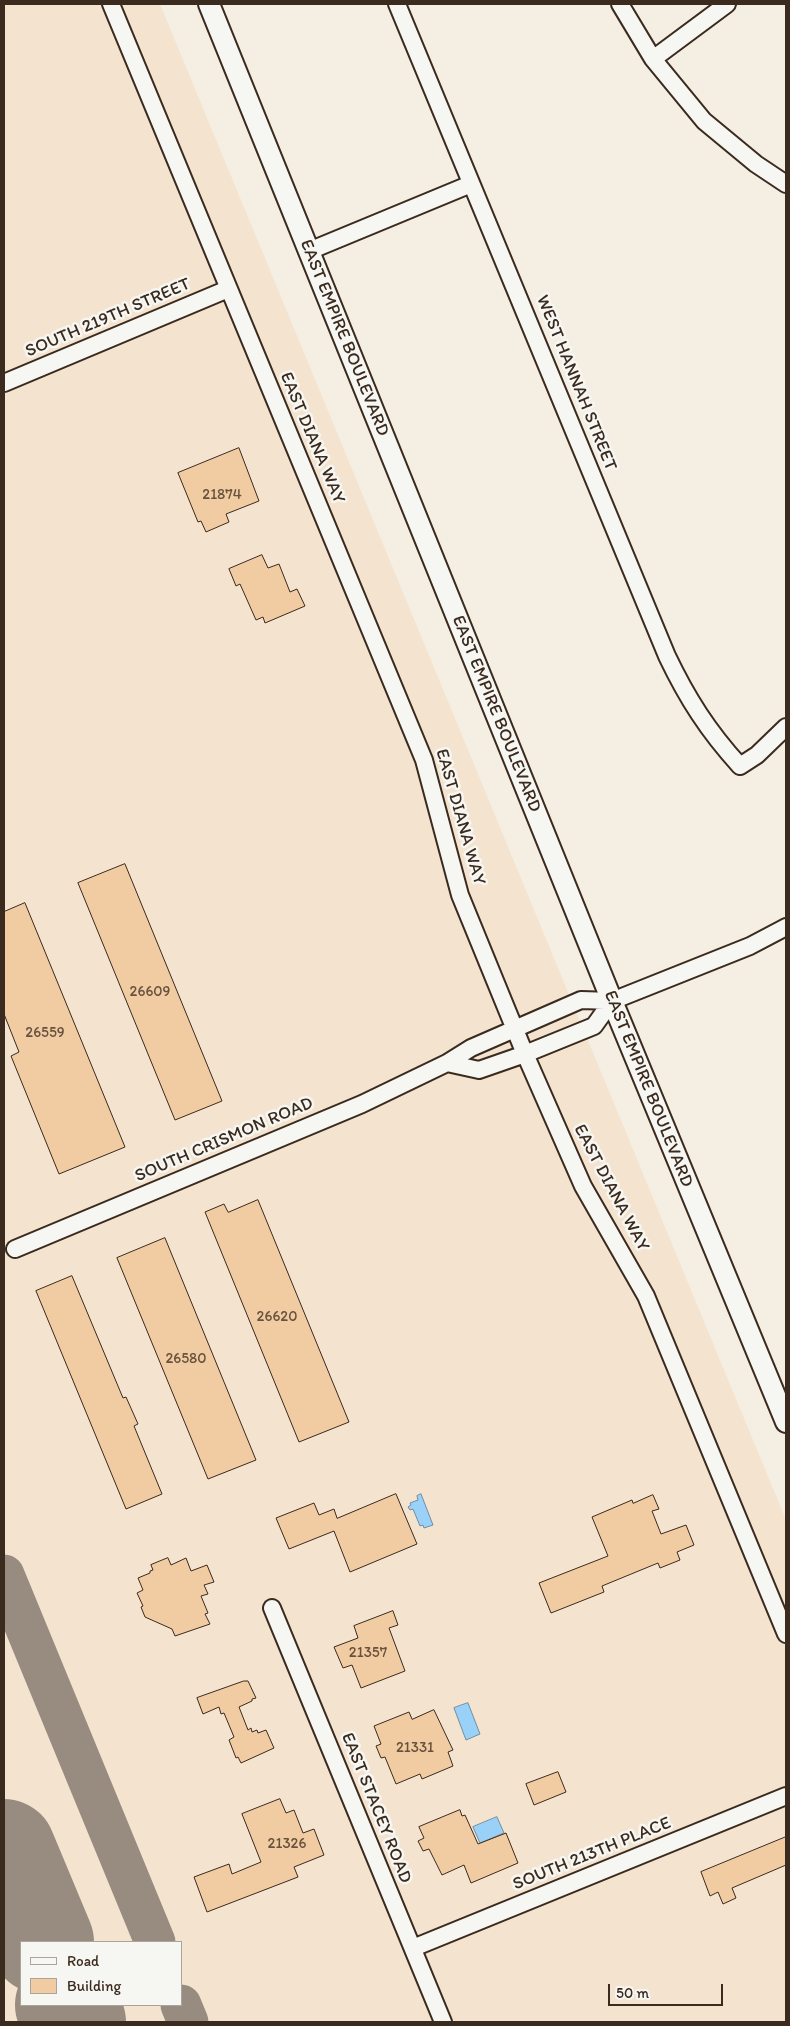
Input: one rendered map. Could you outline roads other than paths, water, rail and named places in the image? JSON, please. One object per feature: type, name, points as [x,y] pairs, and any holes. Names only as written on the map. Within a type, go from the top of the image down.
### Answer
[{"type":"street","name":"EAST DIANA WAY","points":[[111,4],[424,760],[460,895],[525,1054],[579,1179],[646,1296],[786,1634]]},
{"type":"street","name":"EAST EMPIRE BOULEVARD","points":[[209,4],[612,1001],[786,1422]]},
{"type":"street","name":"WEST HANNAH STREET","points":[[397,4],[667,656],[685,694],[724,748],[740,766],[757,755],[786,727]]},
{"type":"street","points":[[620,4],[653,59],[704,121],[756,164],[786,184]]},
{"type":"street","points":[[653,59],[728,4]]},
{"type":"street","points":[[309,251],[472,184]]},
{"type":"street","name":"SOUTH 219TH STREET","points":[[4,384],[228,289]]},
{"type":"street","points":[[447,1063],[479,1070],[525,1054],[594,1026],[612,1001],[750,946],[786,927]]},
{"type":"street","name":"SOUTH CRISMON ROAD","points":[[15,1249],[362,1104],[447,1063],[471,1048],[581,1000],[612,1001]]},
{"type":"street","name":"EAST STACEY ROAD","points":[[272,1608],[443,2022]]},
{"type":"street","name":"SOUTH 213TH PLACE","points":[[413,1948],[786,1796]]},
{"type":"water","points":[[421,1494],[433,1525],[424,1528],[423,1525],[420,1526],[413,1509],[410,1510],[408,1507],[411,1505],[410,1503],[418,1500],[417,1496]]},
{"type":"water","points":[[468,1703],[480,1734],[466,1740],[454,1708]]},
{"type":"water","points":[[497,1817],[504,1833],[480,1843],[473,1827]]}]
